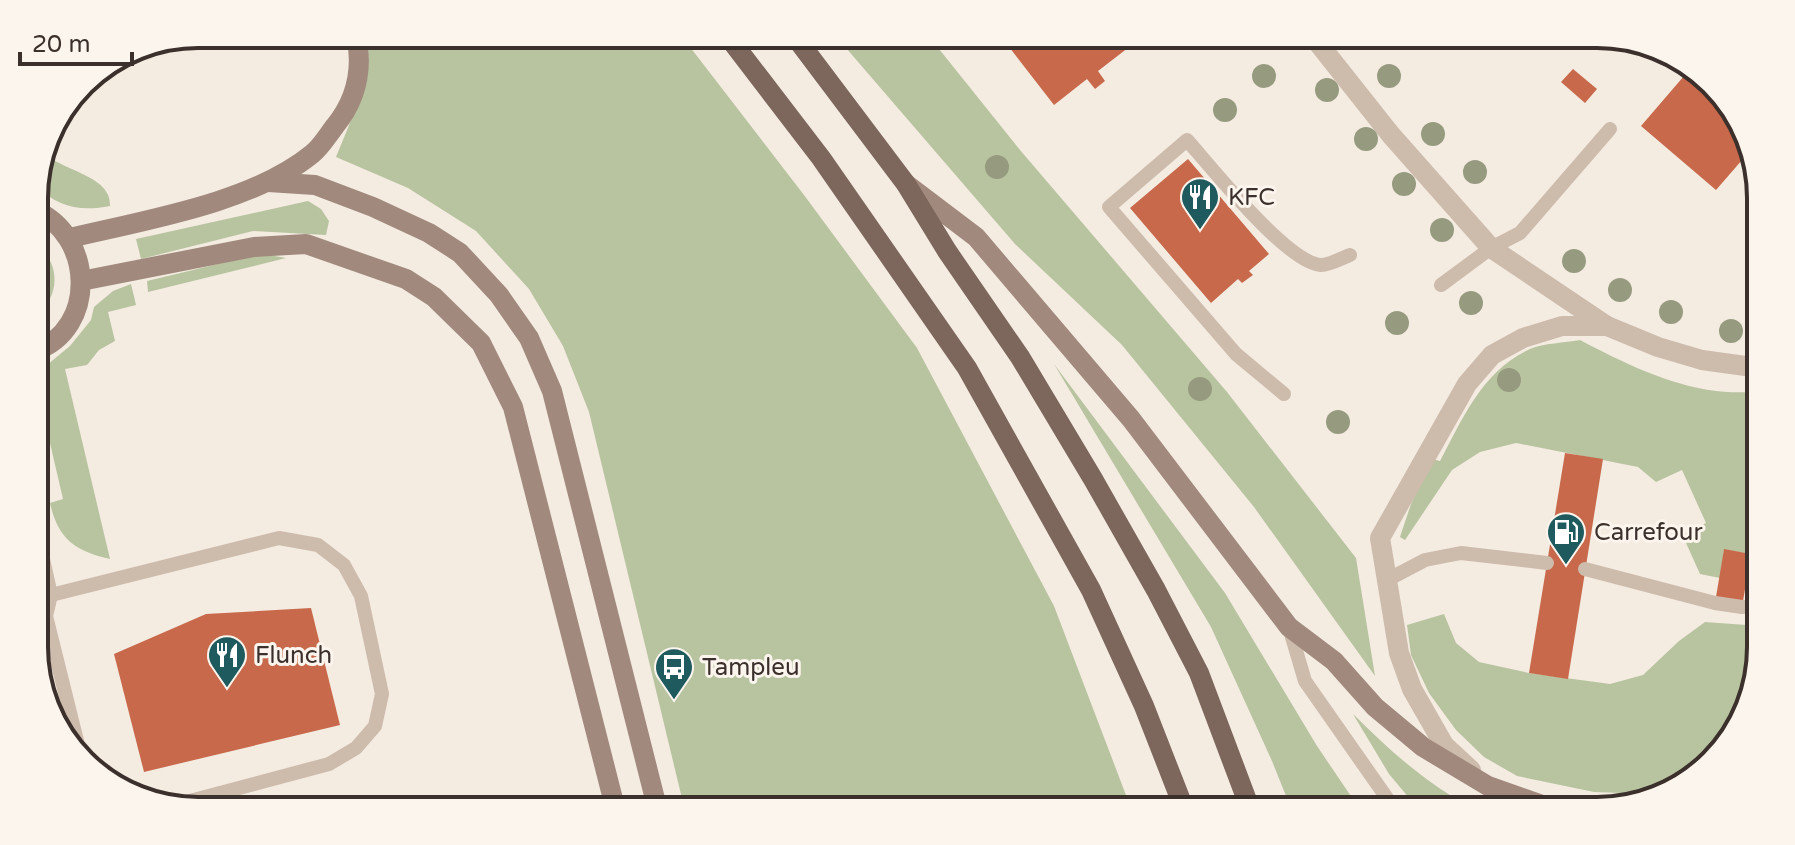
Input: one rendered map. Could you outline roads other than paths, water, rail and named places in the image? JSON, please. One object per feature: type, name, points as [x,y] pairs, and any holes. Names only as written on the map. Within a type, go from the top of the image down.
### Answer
[{"type":"main road","points":[[737,48],[821,158],[967,368],[1091,590],[1144,706],[1180,797]]},
{"type":"main road","points":[[804,48],[906,184],[947,251],[1020,357],[1156,590],[1199,673],[1246,797]]},
{"type":"street","points":[[70,238],[231,198],[268,182],[313,153],[352,99],[360,69],[358,48]]},
{"type":"street","points":[[1322,48],[1391,135],[1491,248],[1607,326],[1658,347],[1702,360],[1747,366]]},
{"type":"street","points":[[268,182],[315,185],[429,233],[460,253],[499,295],[529,338],[552,391],[654,797]]},
{"type":"street","points":[[906,184],[976,237],[1131,419],[1289,627],[1334,661],[1375,707],[1423,747],[1488,786],[1519,797]]},
{"type":"street","points":[[48,219],[70,238],[81,269],[81,291],[74,315],[59,336],[48,345]]},
{"type":"street","points":[[81,281],[254,247],[306,244],[406,279],[434,297],[481,343],[513,407],[612,797]]},
{"type":"street","points":[[1488,786],[1444,745],[1412,689],[1399,653],[1380,538],[1467,384],[1492,355],[1523,338],[1562,326],[1607,326]]},
{"type":"lane","points":[[1441,285],[1491,248],[1520,233],[1610,129]]},
{"type":"lane","points":[[1284,394],[1236,354],[1109,207],[1187,140],[1263,227],[1305,259],[1322,265],[1350,255]]},
{"type":"lane","points":[[48,596],[279,538],[318,545],[344,565],[361,596],[382,694],[375,726],[356,748],[329,764],[205,797]]},
{"type":"lane","points":[[1387,580],[1425,560],[1461,553],[1547,563]]},
{"type":"lane","points":[[1585,569],[1642,581],[1715,603],[1747,607]]},
{"type":"lane","points":[[48,582],[51,595],[48,608]]},
{"type":"lane","points":[[48,624],[75,732]]},
{"type":"lane","points":[[1289,627],[1305,681],[1386,797]]},
{"type":"place","name":"KFC","points":[[1200,231]]},
{"type":"place","name":"Carrefour","points":[[1566,566]]},
{"type":"place","name":"Flunch","points":[[227,689]]},
{"type":"place","name":"Tampleu","points":[[674,701]]}]
